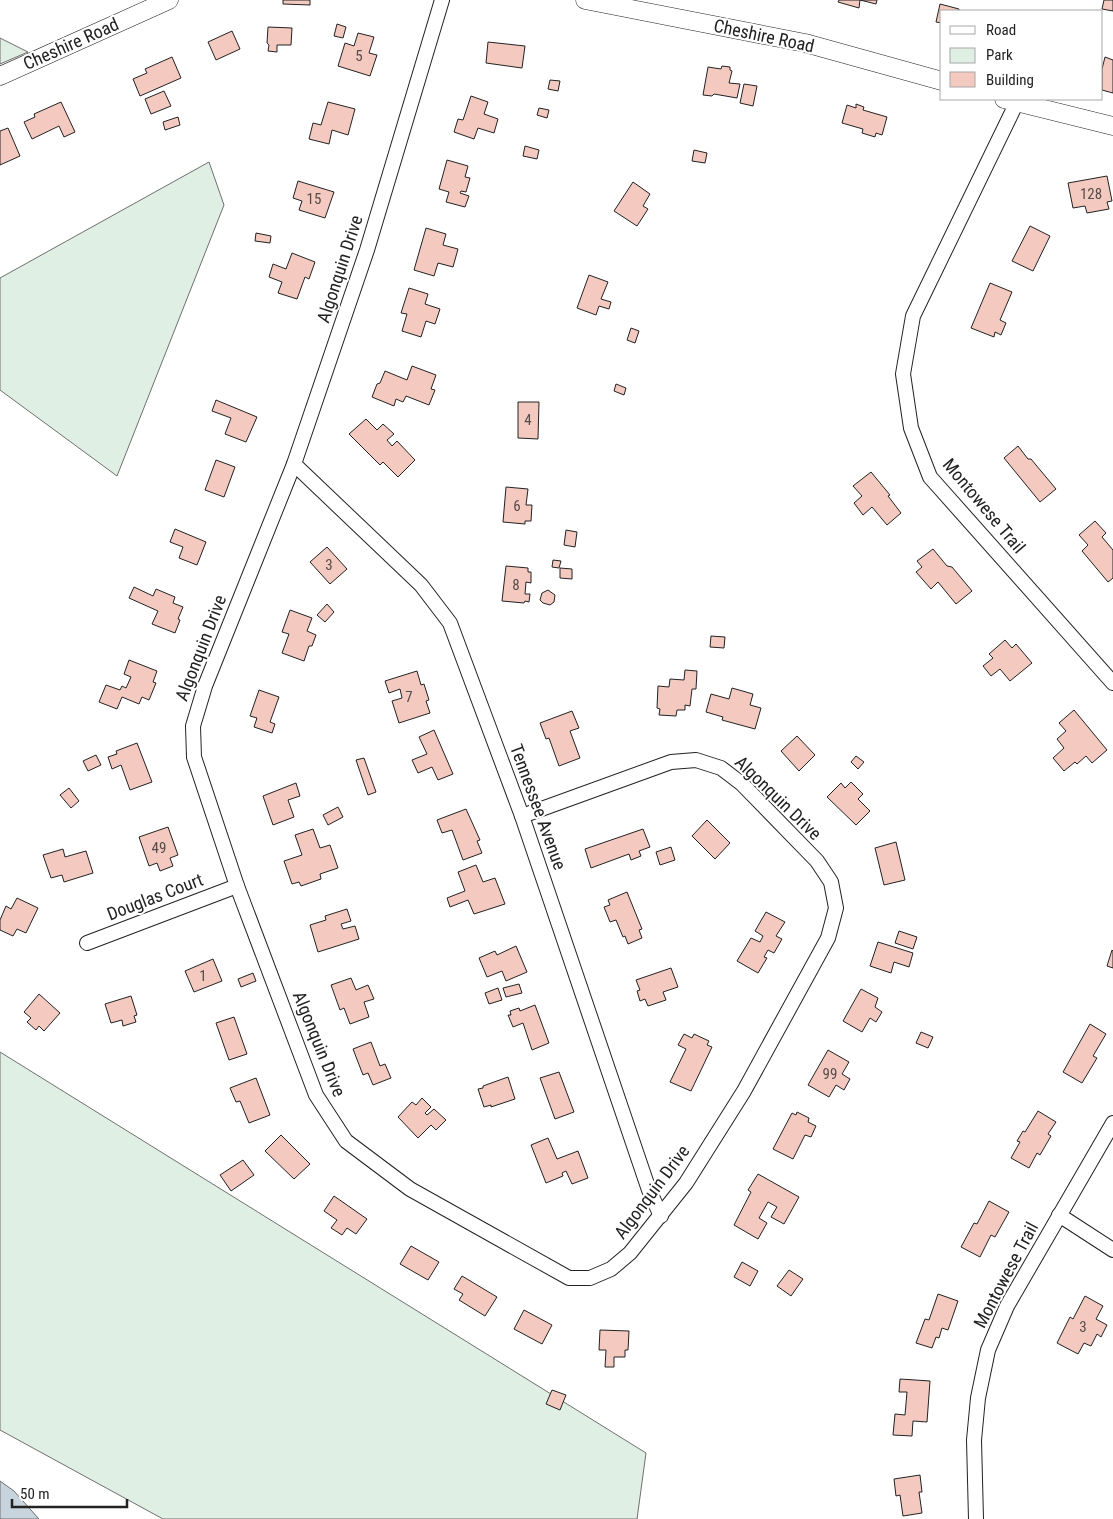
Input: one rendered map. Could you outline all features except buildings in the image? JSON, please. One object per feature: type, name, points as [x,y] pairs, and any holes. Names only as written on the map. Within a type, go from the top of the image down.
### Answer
[{"type":"street","name":"Cheshire Road","points":[[0,76],[169,0]]},
{"type":"street","name":"Algonquin Drive","points":[[442,0],[367,250],[294,464],[205,686],[193,726],[194,757],[238,886],[316,1095],[346,1142],[410,1189],[568,1278],[590,1278],[612,1269],[630,1253],[686,1183],[744,1091],[828,938],[836,908],[831,882],[817,860],[742,784],[721,768],[696,760],[671,762],[522,816]]},
{"type":"street","name":"Cheshire Road","points":[[585,0],[805,43],[940,81]]},
{"type":"street","points":[[1010,101],[1113,126]]},
{"type":"street","name":"Montowese Trail","points":[[1010,101],[913,316],[903,374],[912,428],[930,477],[1113,683]]},
{"type":"street","name":"Tennessee Avenue","points":[[294,464],[421,585],[450,623],[522,816],[649,1190],[660,1216]]},
{"type":"street","name":"Douglas Court","points":[[87,944],[238,886]]},
{"type":"street","name":"Montowese Trail","points":[[976,1519],[975,1432],[978,1398],[988,1350],[1008,1306],[1113,1123]]},
{"type":"street","points":[[1059,1216],[1113,1250]]},
{"type":"green space","points":[[0,38],[28,52],[0,64]]},
{"type":"green space","points":[[209,162],[224,205],[117,476],[0,390],[0,278]]},
{"type":"green space","points":[[0,1052],[646,1453],[637,1519],[163,1519],[0,1430]]},
{"type":"shaded area","points":[[0,1481],[14,1491],[39,1519],[0,1519]]}]
